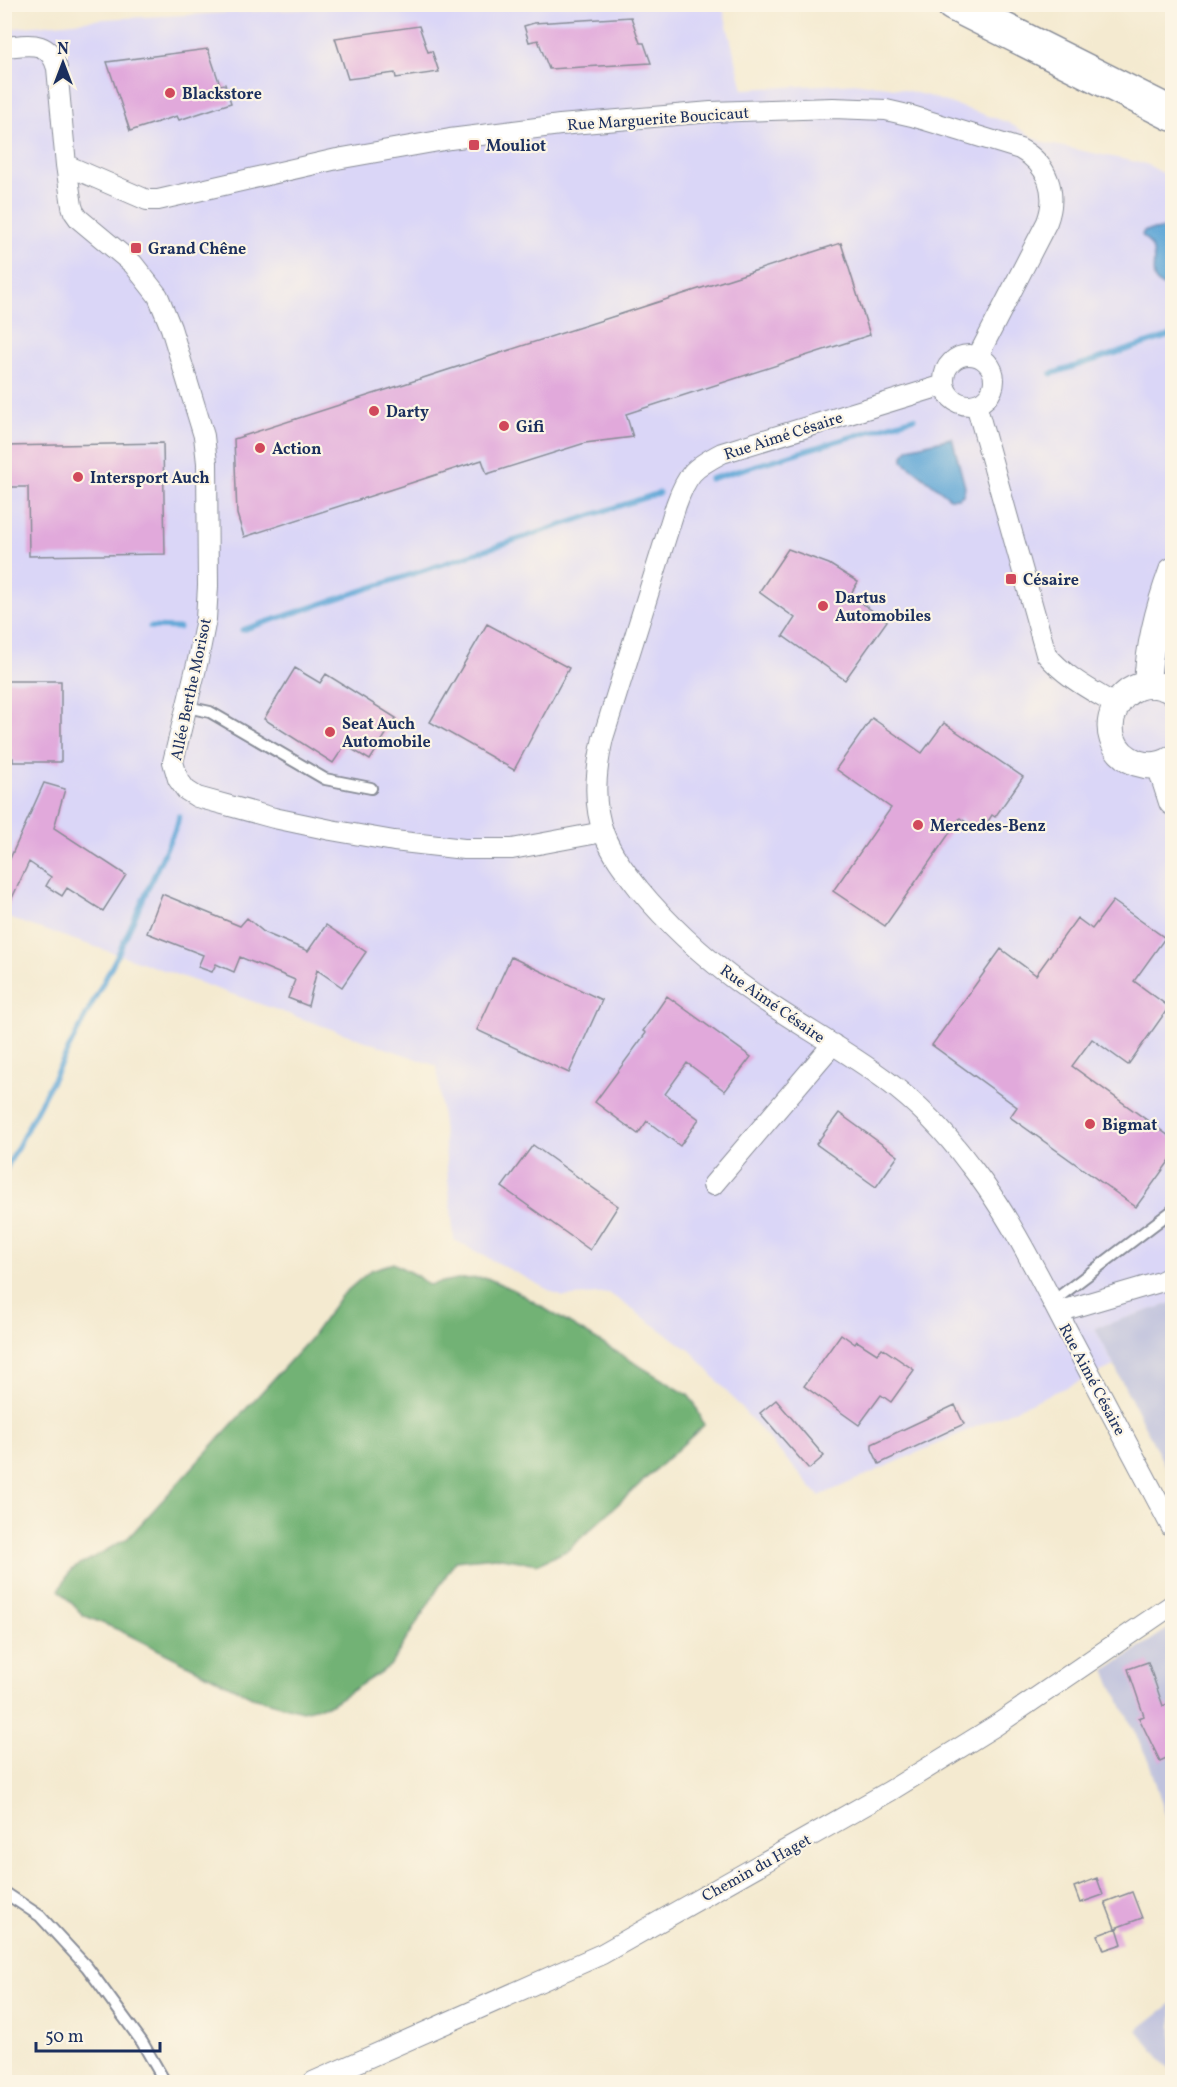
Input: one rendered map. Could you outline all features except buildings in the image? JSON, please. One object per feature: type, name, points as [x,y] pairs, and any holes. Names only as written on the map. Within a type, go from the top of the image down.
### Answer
[{"type":"highway","points":[[953,4],[1173,114]]},
{"type":"street","name":"Allée Berthe Morisot","points":[[4,48],[26,45],[42,46],[54,58],[57,68],[66,165],[74,212],[79,219],[134,264],[158,297],[171,328],[204,436],[207,463],[206,619],[173,762],[178,779],[186,790],[197,797],[274,818],[394,841],[464,849],[512,849],[603,832]]},
{"type":"street","name":"Rue Marguerite Boucicaut","points":[[66,165],[147,200],[158,200],[337,159],[492,133],[649,116],[722,112],[854,108],[897,112],[1020,149],[1028,153],[1041,166],[1050,184],[1052,203],[1047,222],[978,356]]},
{"type":"street","points":[[960,356],[978,356],[992,370],[994,381],[992,391],[976,404],[956,402],[950,398],[944,385],[946,368],[960,356]]},
{"type":"street","name":"Rue Aimé Césaire","points":[[944,385],[722,453],[698,465],[693,471],[681,490],[603,738],[597,775],[598,813],[603,832],[622,867],[656,909],[682,935],[739,983],[890,1083],[944,1133],[970,1165],[997,1204],[1055,1307],[1173,1528]]},
{"type":"street","points":[[976,404],[1046,654],[1071,678],[1116,705]]},
{"type":"street","points":[[1147,685],[1151,639],[1159,606],[1173,570]]},
{"type":"street","points":[[1173,692],[1158,686],[1147,685],[1130,691],[1116,705],[1111,723],[1111,732],[1118,749],[1132,761],[1151,766],[1166,762],[1173,801]]},
{"type":"street","points":[[713,1185],[833,1044]]},
{"type":"street","points":[[1055,1307],[1160,1282],[1173,1276]]},
{"type":"street","name":"Chemin du Haget","points":[[313,2082],[602,1954],[890,1791],[996,1726],[1173,1605]]},
{"type":"lane","points":[[187,707],[210,712],[325,779],[371,788]]},
{"type":"lane","points":[[1055,1307],[1173,1211]]},
{"type":"lane","points":[[4,1893],[40,1916],[87,1967],[142,2042],[165,2082]]},
{"type":"shaded area","points":[[394,5],[722,5],[743,89],[860,83],[901,89],[1007,122],[1044,143],[1146,164],[1172,178],[1172,1303],[1095,1328],[1114,1366],[819,1496],[691,1351],[609,1293],[562,1297],[454,1240],[437,1066],[5,917],[5,29],[104,19]]},
{"type":"shaded area","points":[[1172,1303],[1172,1480],[1095,1328]]},
{"type":"shaded area","points":[[1172,1626],[1172,1837],[1149,1762],[1105,1671]]},
{"type":"shaded area","points":[[1172,2003],[1172,2073],[1137,2030]]},
{"type":"green space","points":[[393,1263],[428,1285],[457,1279],[487,1278],[514,1290],[688,1395],[695,1404],[704,1425],[568,1550],[538,1564],[495,1557],[455,1561],[390,1666],[331,1704],[302,1711],[252,1697],[121,1631],[83,1615],[59,1590],[71,1570],[128,1538],[310,1339],[340,1297],[371,1270]]},
{"type":"water","points":[[1172,228],[1172,288],[1163,286],[1155,280],[1152,249],[1142,235],[1144,231]]},
{"type":"water","points":[[952,438],[965,487],[963,495],[958,498],[950,498],[903,461],[903,455],[909,448]]},
{"type":"waterway","points":[[1051,374],[1172,335]]},
{"type":"waterway","points":[[710,479],[914,418]]},
{"type":"waterway","points":[[242,630],[659,493]]},
{"type":"waterway","points":[[150,627],[179,628]]},
{"type":"waterway","points":[[4,1173],[118,954],[177,825],[179,816]]},
{"type":"place","name":"Blackstore","points":[[170,93]]},
{"type":"place","name":"Mouliot","points":[[474,145]]},
{"type":"place","name":"Grand Chêne","points":[[136,248]]},
{"type":"place","name":"Darty","points":[[374,411]]},
{"type":"place","name":"Gifi","points":[[504,426]]},
{"type":"place","name":"Action","points":[[260,448]]},
{"type":"place","name":"Intersport Auch","points":[[78,477]]},
{"type":"place","name":"Césaire","points":[[1011,579]]},
{"type":"place","name":"Dartus Automobiles","points":[[823,606]]},
{"type":"place","name":"Seat Auch Automobile","points":[[330,732]]},
{"type":"place","name":"Mercedes-Benz","points":[[918,825]]},
{"type":"place","name":"Bigmat","points":[[1090,1124]]}]
